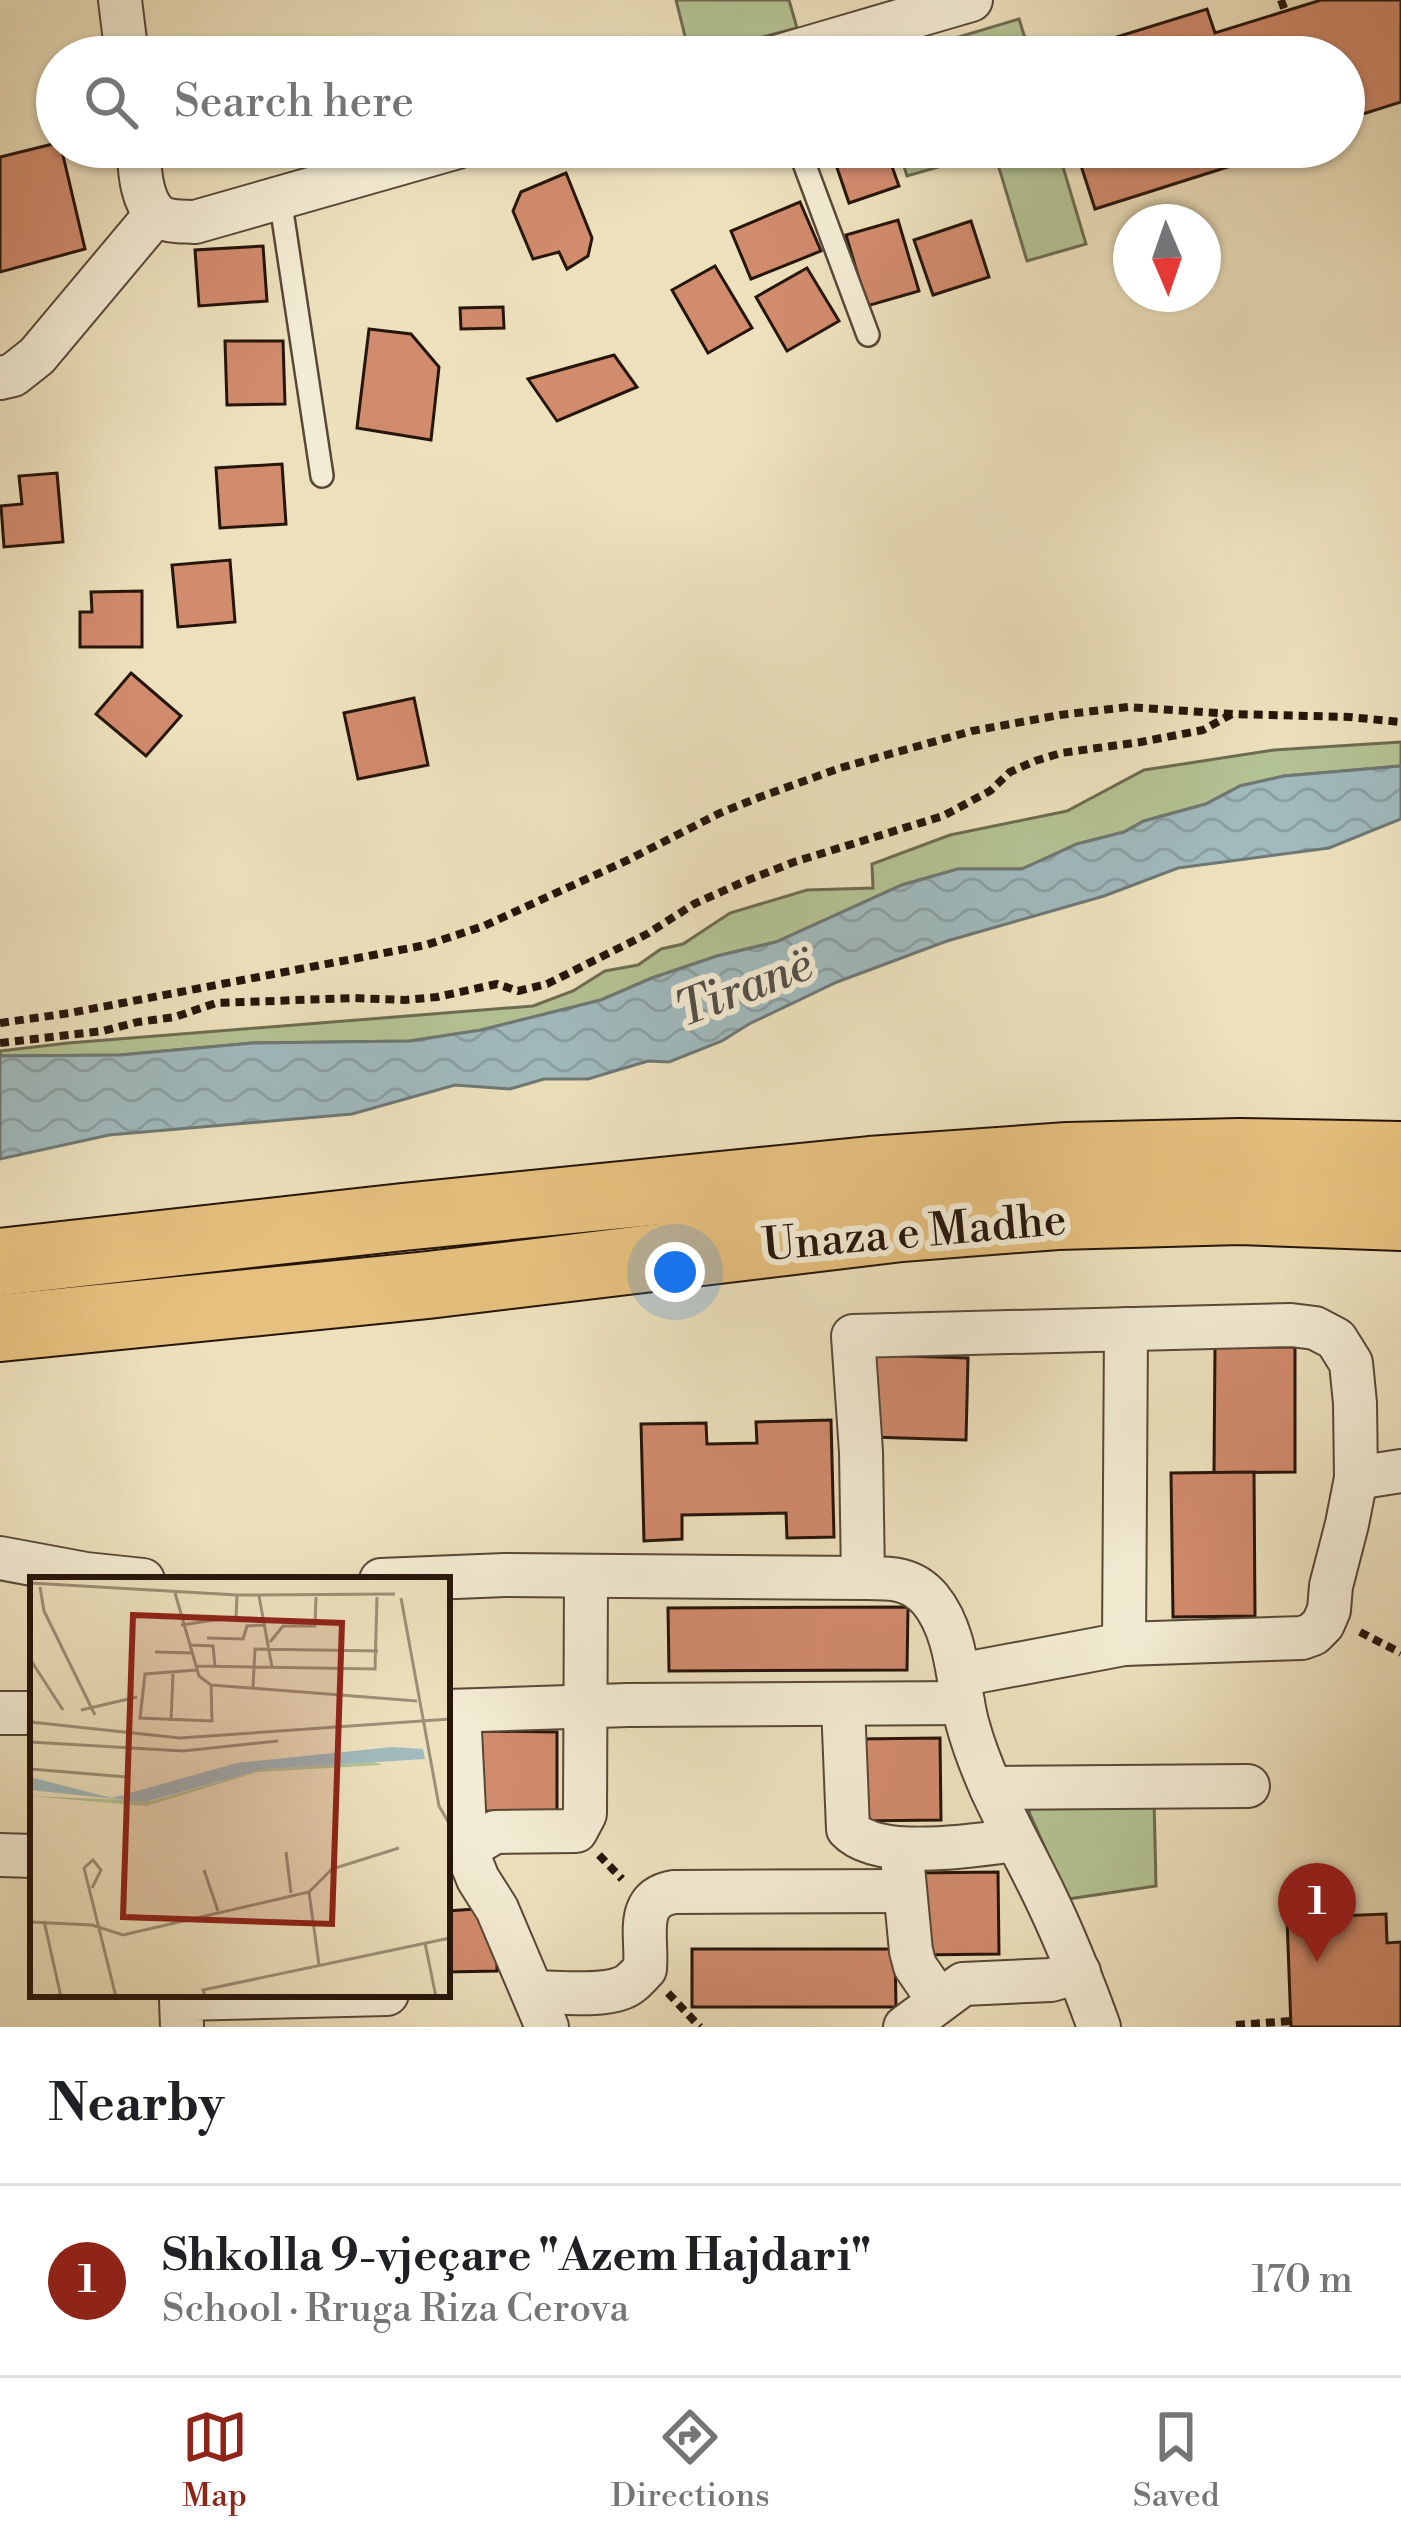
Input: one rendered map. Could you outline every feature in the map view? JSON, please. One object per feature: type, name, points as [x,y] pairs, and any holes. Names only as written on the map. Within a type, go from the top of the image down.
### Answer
[{"type":"highway","points":[[403,1217],[598,1168],[756,1149],[1034,1128],[1190,1122],[1401,1125]]},
{"type":"highway","points":[[0,1262],[847,1172],[1068,1156],[1401,1155]]},
{"type":"highway","name":"Unaza e Madhe","points":[[0,1328],[428,1285],[901,1228],[1057,1216],[1240,1211],[1401,1217]]},
{"type":"highway","points":[[428,1285],[590,1287],[1066,1249],[1204,1245],[1401,1250]]},
{"type":"street","points":[[120,0],[124,36]]},
{"type":"street","points":[[848,36],[971,0]]},
{"type":"street","points":[[140,168],[142,185],[156,214],[195,222],[385,168]]},
{"type":"street","points":[[0,378],[13,375],[38,356],[156,214]]},
{"type":"street","points":[[863,1578],[853,1336],[1291,1325],[1327,1333],[1351,1363],[1356,1478],[1329,1610],[1324,1624],[1313,1634],[1124,1644],[961,1689],[843,1704],[453,1711],[459,1868],[497,1909],[540,2010],[622,1989],[635,1980],[644,1969],[645,1917],[659,1895],[904,1891]]},
{"type":"street","points":[[1124,1644],[1126,1329]]},
{"type":"street","points":[[1356,1478],[1401,1471]]},
{"type":"street","points":[[0,1558],[114,1577]]},
{"type":"street","points":[[459,1868],[495,1832],[575,1831],[585,1814],[586,1576]]},
{"type":"street","points":[[450,1577],[863,1578],[901,1579],[919,1588],[941,1618],[976,1754],[1014,1840],[1042,1888],[1099,2027]]},
{"type":"street","points":[[843,1704],[848,1829],[857,1839],[902,1847],[1014,1840]]},
{"type":"street","points":[[991,1788],[1248,1786]]},
{"type":"street","points":[[902,1847],[910,1951],[939,2001]]},
{"type":"street","points":[[0,1855],[30,1856]]},
{"type":"street","points":[[904,2027],[963,1984],[1038,1982],[1079,1972]]},
{"type":"street","points":[[182,2027],[181,1999],[310,1997]]},
{"type":"lane","points":[[806,168],[868,335]]},
{"type":"lane","points":[[280,198],[322,476]]},
{"type":"path","points":[[1281,0],[1285,11]]},
{"type":"path","points":[[0,1023],[426,945],[484,926],[720,813],[840,769],[972,731],[1128,707],[1401,722]]},
{"type":"path","points":[[0,1043],[104,1031],[175,1017],[216,1003],[405,1000],[497,984],[518,991],[548,983],[742,882],[943,816],[1035,761],[1203,730],[1233,714]]},
{"type":"path","points":[[575,1831],[649,1906]]},
{"type":"path","points":[[1236,2025],[1291,2021]]},
{"type":"green space","points":[[676,0],[789,0],[797,28],[766,36],[685,36]]},
{"type":"green space","points":[[1019,19],[1024,36],[962,36]]},
{"type":"green space","points":[[905,168],[935,168],[907,176]]},
{"type":"green space","points":[[999,168],[1063,168],[1086,244],[1027,261]]},
{"type":"green space","points":[[1401,742],[1401,766],[1284,776],[1240,786],[1206,804],[1077,844],[1022,869],[958,869],[902,885],[776,942],[717,956],[601,1000],[481,1030],[410,1041],[252,1043],[120,1055],[0,1056],[0,1051],[68,1043],[533,1006],[573,991],[605,971],[638,965],[661,949],[683,944],[730,913],[807,890],[873,888],[872,864],[950,835],[1067,811],[1144,770],[1274,750]]},
{"type":"green space","points":[[1154,1798],[1156,1886],[1068,1899],[1029,1812],[1032,1802]]},
{"type":"water","name":"Tiranë","points":[[1401,766],[1401,819],[1329,848],[1178,868],[1104,896],[947,941],[837,982],[722,1041],[669,1062],[648,1061],[588,1079],[544,1079],[510,1089],[455,1085],[352,1114],[109,1135],[0,1159],[0,1056],[120,1055],[253,1043],[410,1041],[481,1030],[601,1000],[717,956],[776,942],[902,885],[958,869],[1022,869],[1077,844],[1206,804],[1240,786],[1284,776]]},
{"type":"building","points":[[1321,0],[1401,0],[1401,102],[1365,113],[1365,36],[1120,36],[1207,9],[1215,33]]},
{"type":"building","points":[[36,148],[36,168],[66,168],[85,249],[0,272],[0,157]]},
{"type":"building","points":[[837,168],[893,168],[899,186],[849,203]]},
{"type":"building","points":[[1082,168],[1225,168],[1095,209]]},
{"type":"building","points":[[566,173],[592,238],[588,256],[567,269],[559,252],[533,259],[513,211],[521,192]]},
{"type":"building","points":[[800,202],[821,251],[751,279],[731,231]]},
{"type":"building","points":[[898,220],[919,291],[867,306],[846,235]]},
{"type":"building","points":[[971,221],[989,277],[933,295],[914,240]]},
{"type":"building","points":[[263,246],[267,301],[199,306],[195,250]]},
{"type":"building","points":[[715,266],[752,328],[708,353],[672,290]]},
{"type":"building","points":[[807,268],[839,321],[787,351],[756,297]]},
{"type":"building","points":[[503,307],[504,328],[461,329],[460,308]]},
{"type":"building","points":[[369,329],[411,334],[439,367],[431,440],[357,428]]},
{"type":"building","points":[[225,341],[283,341],[285,404],[227,405]]},
{"type":"building","points":[[614,355],[637,387],[557,421],[528,379]]},
{"type":"building","points":[[282,464],[286,524],[220,528],[216,468]]},
{"type":"building","points":[[57,473],[63,542],[4,547],[1,506],[22,504],[19,476]]},
{"type":"building","points":[[230,560],[235,622],[178,627],[172,565]]},
{"type":"building","points":[[142,591],[142,647],[80,647],[80,612],[92,612],[91,592]]},
{"type":"building","points":[[131,673],[181,716],[146,756],[96,714]]},
{"type":"building","points":[[414,698],[428,765],[358,779],[344,713]]},
{"type":"building","points":[[1215,1347],[1295,1347],[1295,1472],[1214,1473]]},
{"type":"building","points":[[873,1355],[968,1358],[966,1440],[871,1437]]},
{"type":"building","points":[[831,1420],[834,1537],[787,1538],[786,1513],[682,1515],[682,1539],[644,1541],[641,1424],[706,1423],[707,1444],[757,1443],[756,1422]]},
{"type":"building","points":[[1254,1472],[1255,1616],[1173,1617],[1171,1473]]},
{"type":"building","points":[[908,1607],[907,1670],[669,1671],[668,1608]]},
{"type":"building","points":[[480,1731],[557,1732],[557,1812],[480,1811]]},
{"type":"building","points":[[940,1738],[941,1820],[856,1821],[856,1739]]},
{"type":"building","points":[[998,1872],[999,1954],[915,1955],[914,1873]]},
{"type":"building","points":[[475,1909],[497,1949],[497,1971],[450,1972],[450,1911]]},
{"type":"building","points":[[1386,1914],[1387,1943],[1401,1942],[1401,2027],[1291,2027],[1287,1918]]},
{"type":"building","points":[[692,1949],[895,1949],[896,2007],[692,2007]]},
{"type":"place","name":"Shkolla 9-vjeçare \"Azem Hajdari\"","points":[[1317,1962]]}]
